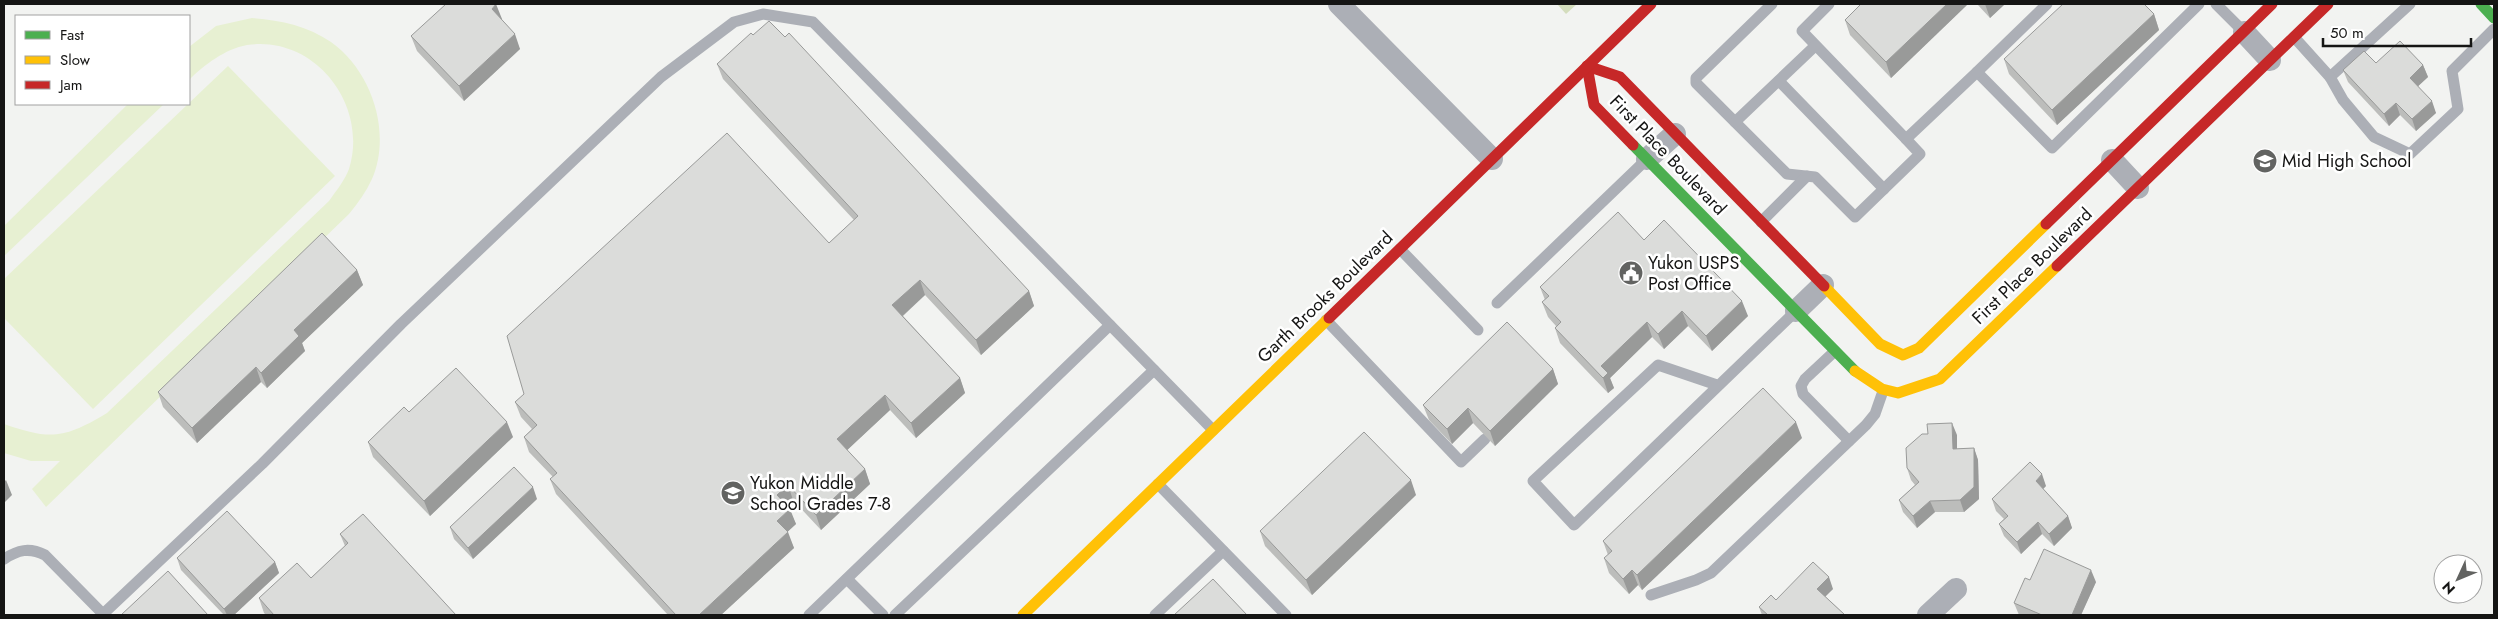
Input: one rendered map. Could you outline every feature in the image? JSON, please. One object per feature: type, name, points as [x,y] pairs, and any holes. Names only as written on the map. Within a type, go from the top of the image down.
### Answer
[{"type":"street","points":[[1339,4],[1492,159]]},
{"type":"street","name":"Garth Brooks Boulevard","points":[[1023,615],[1650,4]]},
{"type":"street","name":"First Place Boulevard","points":[[2272,4],[1919,348],[1903,355],[1880,344],[1620,77],[1587,66],[1594,105],[1859,375],[1883,391],[1902,395],[1940,379],[2328,4]]},
{"type":"street","points":[[2481,4],[2494,18]]},
{"type":"street","points":[[2244,32],[2270,60]]},
{"type":"street","points":[[1647,159],[1675,134]]},
{"type":"street","points":[[2112,160],[2138,188]]},
{"type":"street","points":[[1796,311],[1823,285]]},
{"type":"street","points":[[1928,615],[1956,589]]},
{"type":"lane","points":[[1772,4],[1695,81],[1786,174],[1815,177],[1855,217],[1920,154],[1815,46],[1802,30],[1829,4]]},
{"type":"lane","points":[[1906,139],[2047,4]]},
{"type":"lane","points":[[1977,72],[2050,146],[2054,147],[2199,4]]},
{"type":"lane","points":[[2216,4],[2244,32]]},
{"type":"lane","points":[[2330,76],[2410,4]]},
{"type":"lane","points":[[4,559],[22,550],[36,550],[45,555],[103,615],[262,464],[401,324],[661,77],[734,22],[763,14],[813,22],[1213,430]]},
{"type":"lane","points":[[2294,37],[2330,76],[2343,100],[2374,137],[2410,154],[2458,109],[2452,71],[2494,29]]},
{"type":"lane","points":[[1735,122],[1815,46]]},
{"type":"lane","points":[[1779,81],[1884,189]]},
{"type":"lane","points":[[1496,303],[1647,159]]},
{"type":"lane","points":[[1761,222],[1807,176]]},
{"type":"lane","points":[[1400,249],[1478,330]]},
{"type":"lane","points":[[1718,385],[1658,365],[1533,481],[1574,525],[1796,311]]},
{"type":"lane","points":[[1326,320],[1461,462],[1485,439]]},
{"type":"lane","points":[[809,615],[1110,326]]},
{"type":"lane","points":[[1835,351],[1805,379],[1801,386],[1803,394],[1849,441]]},
{"type":"lane","points":[[895,615],[1154,370]]},
{"type":"lane","points":[[1651,595],[1711,573],[1875,414],[1883,391]]},
{"type":"lane","points":[[1158,484],[1286,615]]},
{"type":"lane","points":[[1155,615],[1223,551]]},
{"type":"lane","points":[[847,579],[883,615]]},
{"type":"green space","points":[[1557,4],[1577,4],[1566,14]]},
{"type":"green space","points":[[252,18],[283,22],[322,36],[345,54],[358,69],[367,86],[379,123],[378,161],[372,179],[362,197],[349,214],[46,507],[32,489],[60,461],[31,461],[4,453],[4,424],[33,433],[57,434],[79,428],[107,413],[329,201],[349,169],[353,145],[351,121],[343,99],[331,79],[314,63],[294,51],[272,45],[247,45],[239,47],[215,58],[190,79],[190,46],[216,26]]},
{"type":"green space","points":[[228,66],[335,176],[93,409],[4,318],[4,279],[187,105],[190,105],[190,102]]},
{"type":"green space","points":[[127,105],[163,105],[4,256],[4,226]]},
{"type":"building","points":[[446,4],[496,4],[492,9],[515,34],[459,86],[411,36]]},
{"type":"building","points":[[1861,4],[1947,4],[1886,62],[1845,20]]},
{"type":"building","points":[[2063,4],[2144,4],[2154,14],[2052,110],[2004,59]]},
{"type":"building","points":[[769,21],[785,37],[789,33],[1029,291],[976,340],[920,280],[892,305],[960,378],[911,423],[885,395],[837,439],[865,469],[816,515],[788,485],[777,495],[790,509],[777,521],[788,532],[699,615],[676,615],[550,479],[557,473],[524,437],[537,425],[515,402],[524,394],[507,336],[727,133],[829,243],[858,216],[717,64],[751,33],[753,35]]},
{"type":"building","points":[[2400,41],[2423,65],[2410,78],[2432,101],[2412,119],[2396,103],[2384,114],[2343,70],[2364,51],[2376,63]]},
{"type":"building","points":[[1618,212],[1644,240],[1664,220],[1742,301],[1706,336],[1682,311],[1658,334],[1647,322],[1601,366],[1608,373],[1603,378],[1555,328],[1561,322],[1542,302],[1549,296],[1540,287]]},
{"type":"building","points":[[322,233],[357,270],[294,330],[299,336],[261,373],[256,367],[192,428],[158,392]]},
{"type":"building","points":[[1507,322],[1553,369],[1490,431],[1468,408],[1447,429],[1423,405]]},
{"type":"building","points":[[456,368],[507,422],[424,501],[368,442],[404,407],[409,412]]},
{"type":"building","points":[[1763,388],[1796,422],[1637,575],[1632,570],[1623,579],[1604,558],[1612,551],[1603,541]]},
{"type":"building","points":[[1952,423],[1953,449],[1974,448],[1974,487],[1960,500],[1930,501],[1913,516],[1899,500],[1919,482],[1907,468],[1906,448],[1922,434],[1928,434],[1927,424]]},
{"type":"building","points":[[1364,432],[1411,480],[1306,580],[1260,531]]},
{"type":"building","points":[[2030,462],[2042,474],[2036,481],[2068,516],[2049,534],[2038,522],[2017,542],[1999,524],[2008,516],[1992,499]]},
{"type":"building","points":[[514,467],[533,487],[468,548],[450,527]]},
{"type":"building","points":[[227,511],[275,562],[224,609],[177,558]]},
{"type":"building","points":[[363,514],[456,615],[274,615],[259,598],[297,563],[311,578],[348,543],[340,534]]},
{"type":"building","points":[[2044,549],[2091,570],[2072,615],[2042,615],[2014,603],[2025,578],[2030,580]]},
{"type":"building","points":[[1813,562],[1829,577],[1817,589],[1845,615],[1768,615],[1759,607],[1771,595],[1776,600]]},
{"type":"building","points":[[168,571],[208,615],[121,615]]},
{"type":"building","points":[[1213,579],[1247,615],[1174,615]]},
{"type":"traffic: fast","points":[[2481,4],[2494,18]]},
{"type":"traffic: fast","points":[[1633,145],[1855,371]]},
{"type":"traffic: slow","points":[[1824,286],[1880,344],[1903,355],[1919,348],[2046,224]]},
{"type":"traffic: slow","points":[[1855,371],[1882,389],[1898,393],[1940,379],[2057,266]]},
{"type":"traffic: slow","points":[[1023,615],[1329,318]]},
{"type":"traffic: jam","points":[[1329,318],[1651,4]]},
{"type":"traffic: jam","points":[[2046,224],[2272,4]]},
{"type":"traffic: jam","points":[[2057,266],[2328,4]]},
{"type":"traffic: jam","points":[[1633,145],[1594,105],[1587,66],[1620,77],[1824,286]]},
{"type":"place","name":"Mid High School","points":[[2265,161]]},
{"type":"place","name":"Yukon USPS Post Office","points":[[1631,273]]},
{"type":"place","name":"Yukon Middle School Grades 7-8","points":[[733,493]]}]
